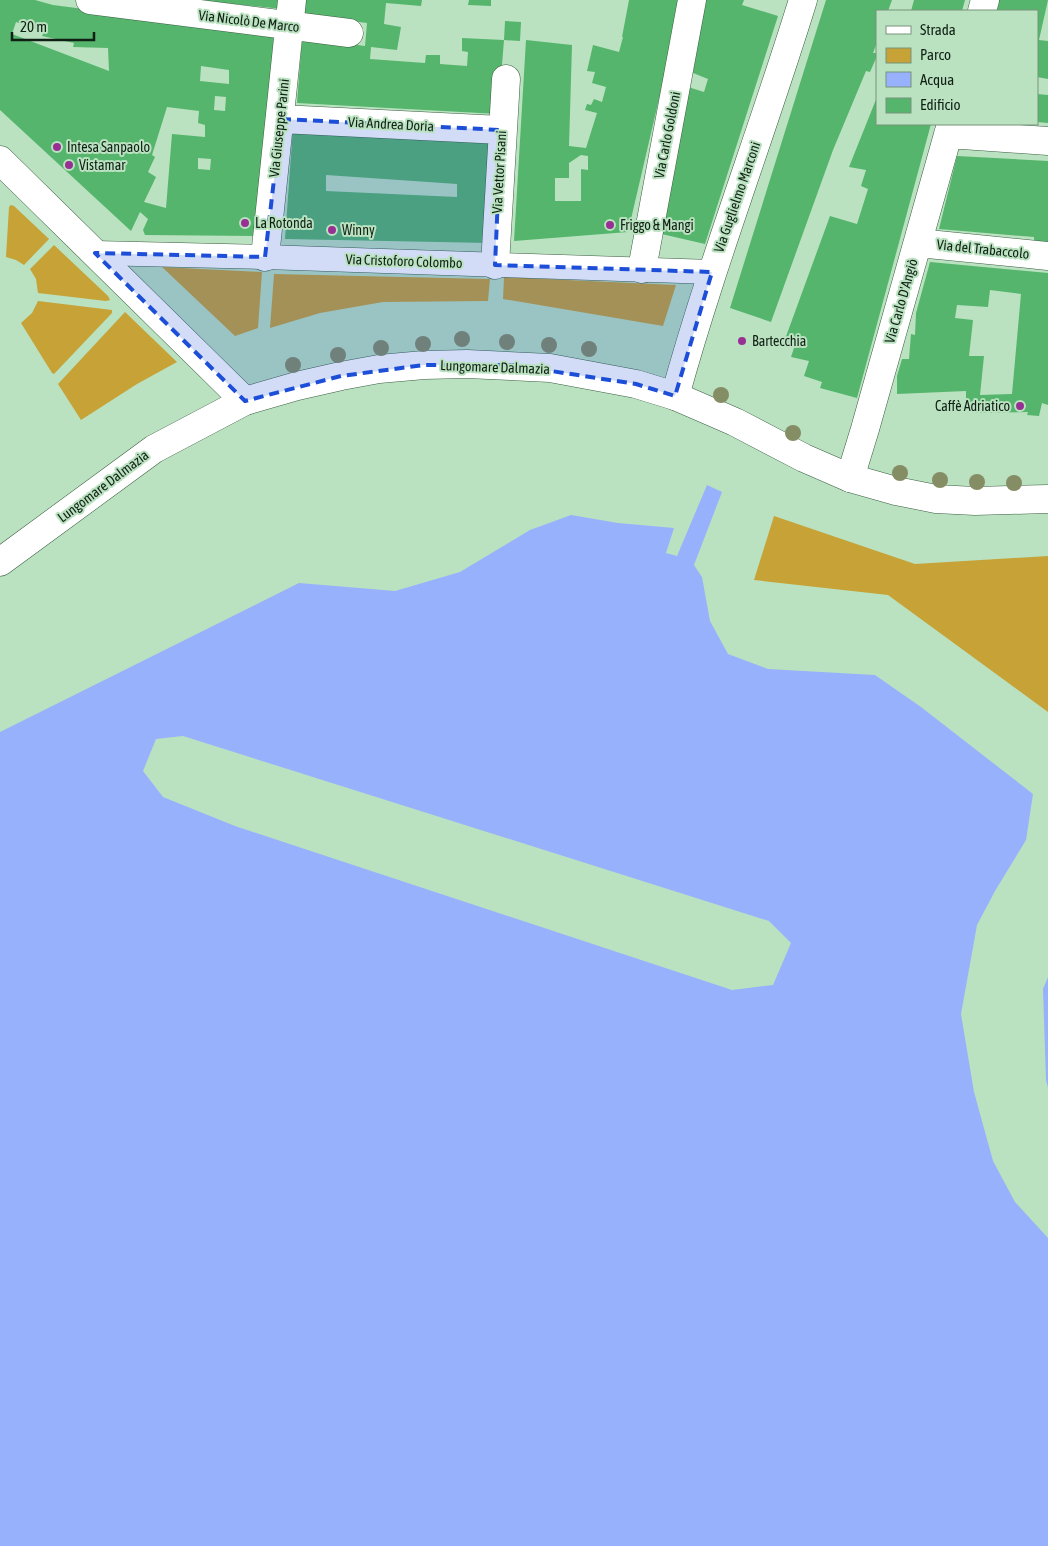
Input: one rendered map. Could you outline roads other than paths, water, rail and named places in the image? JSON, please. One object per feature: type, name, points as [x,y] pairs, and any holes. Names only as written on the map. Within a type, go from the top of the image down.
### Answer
[{"type":"street","name":"Via Nicolò De Marco","points":[[90,0],[291,13],[349,33]]},
{"type":"street","name":"Via Carlo Goldoni","points":[[642,269],[692,0]]},
{"type":"street","name":"Via Guglielmo Marconi","points":[[675,396],[712,272],[803,0]]},
{"type":"street","name":"Via Giuseppe Parini","points":[[265,257],[291,13]]},
{"type":"street","name":"Via Vettor Pisani","points":[[495,265],[506,79]]},
{"type":"street","name":"Via Andrea Doria","points":[[280,119],[502,130]]},
{"type":"street","points":[[949,129],[1048,141]]},
{"type":"street","name":"Via Carlo D'Angiò","points":[[850,478],[866,429],[949,129]]},
{"type":"street","points":[[0,160],[245,402]]},
{"type":"street","name":"Via del Trabaccolo","points":[[918,243],[1048,256]]},
{"type":"street","name":"Via Cristoforo Colombo","points":[[95,253],[712,272]]},
{"type":"street","name":"Lungomare Dalmazia","points":[[0,562],[154,449],[245,402],[297,386],[379,369],[468,364],[550,368],[636,384],[675,396],[850,478],[896,491],[936,498],[975,501],[1048,499]]},
{"type":"water","points":[[707,485],[722,492],[694,565],[702,577],[710,621],[728,654],[768,669],[875,675],[921,707],[1033,794],[1026,840],[977,925],[961,1014],[974,1092],[993,1161],[1015,1202],[1048,1238],[1048,1546],[0,1546],[0,732],[299,583],[395,591],[460,572],[530,530],[571,515],[618,523],[674,528],[666,553],[677,556]],"holes":[[[183,736],[769,921],[791,943],[773,985],[732,990],[235,826],[163,797],[143,771],[156,739]]]},
{"type":"water","points":[[1048,977],[1048,1088],[1046,1080],[1043,989]]},
{"type":"place","name":"Intesa Sanpaolo","points":[[57,147]]},
{"type":"place","name":"Vistamar","points":[[69,165]]},
{"type":"place","name":"La Rotonda","points":[[245,223]]},
{"type":"place","name":"Friggo & Mangi","points":[[610,225]]},
{"type":"place","name":"Winny","points":[[332,230]]},
{"type":"place","name":"Bartecchia","points":[[742,341]]},
{"type":"place","name":"Caffè Adriatico","points":[[1020,406]]}]
